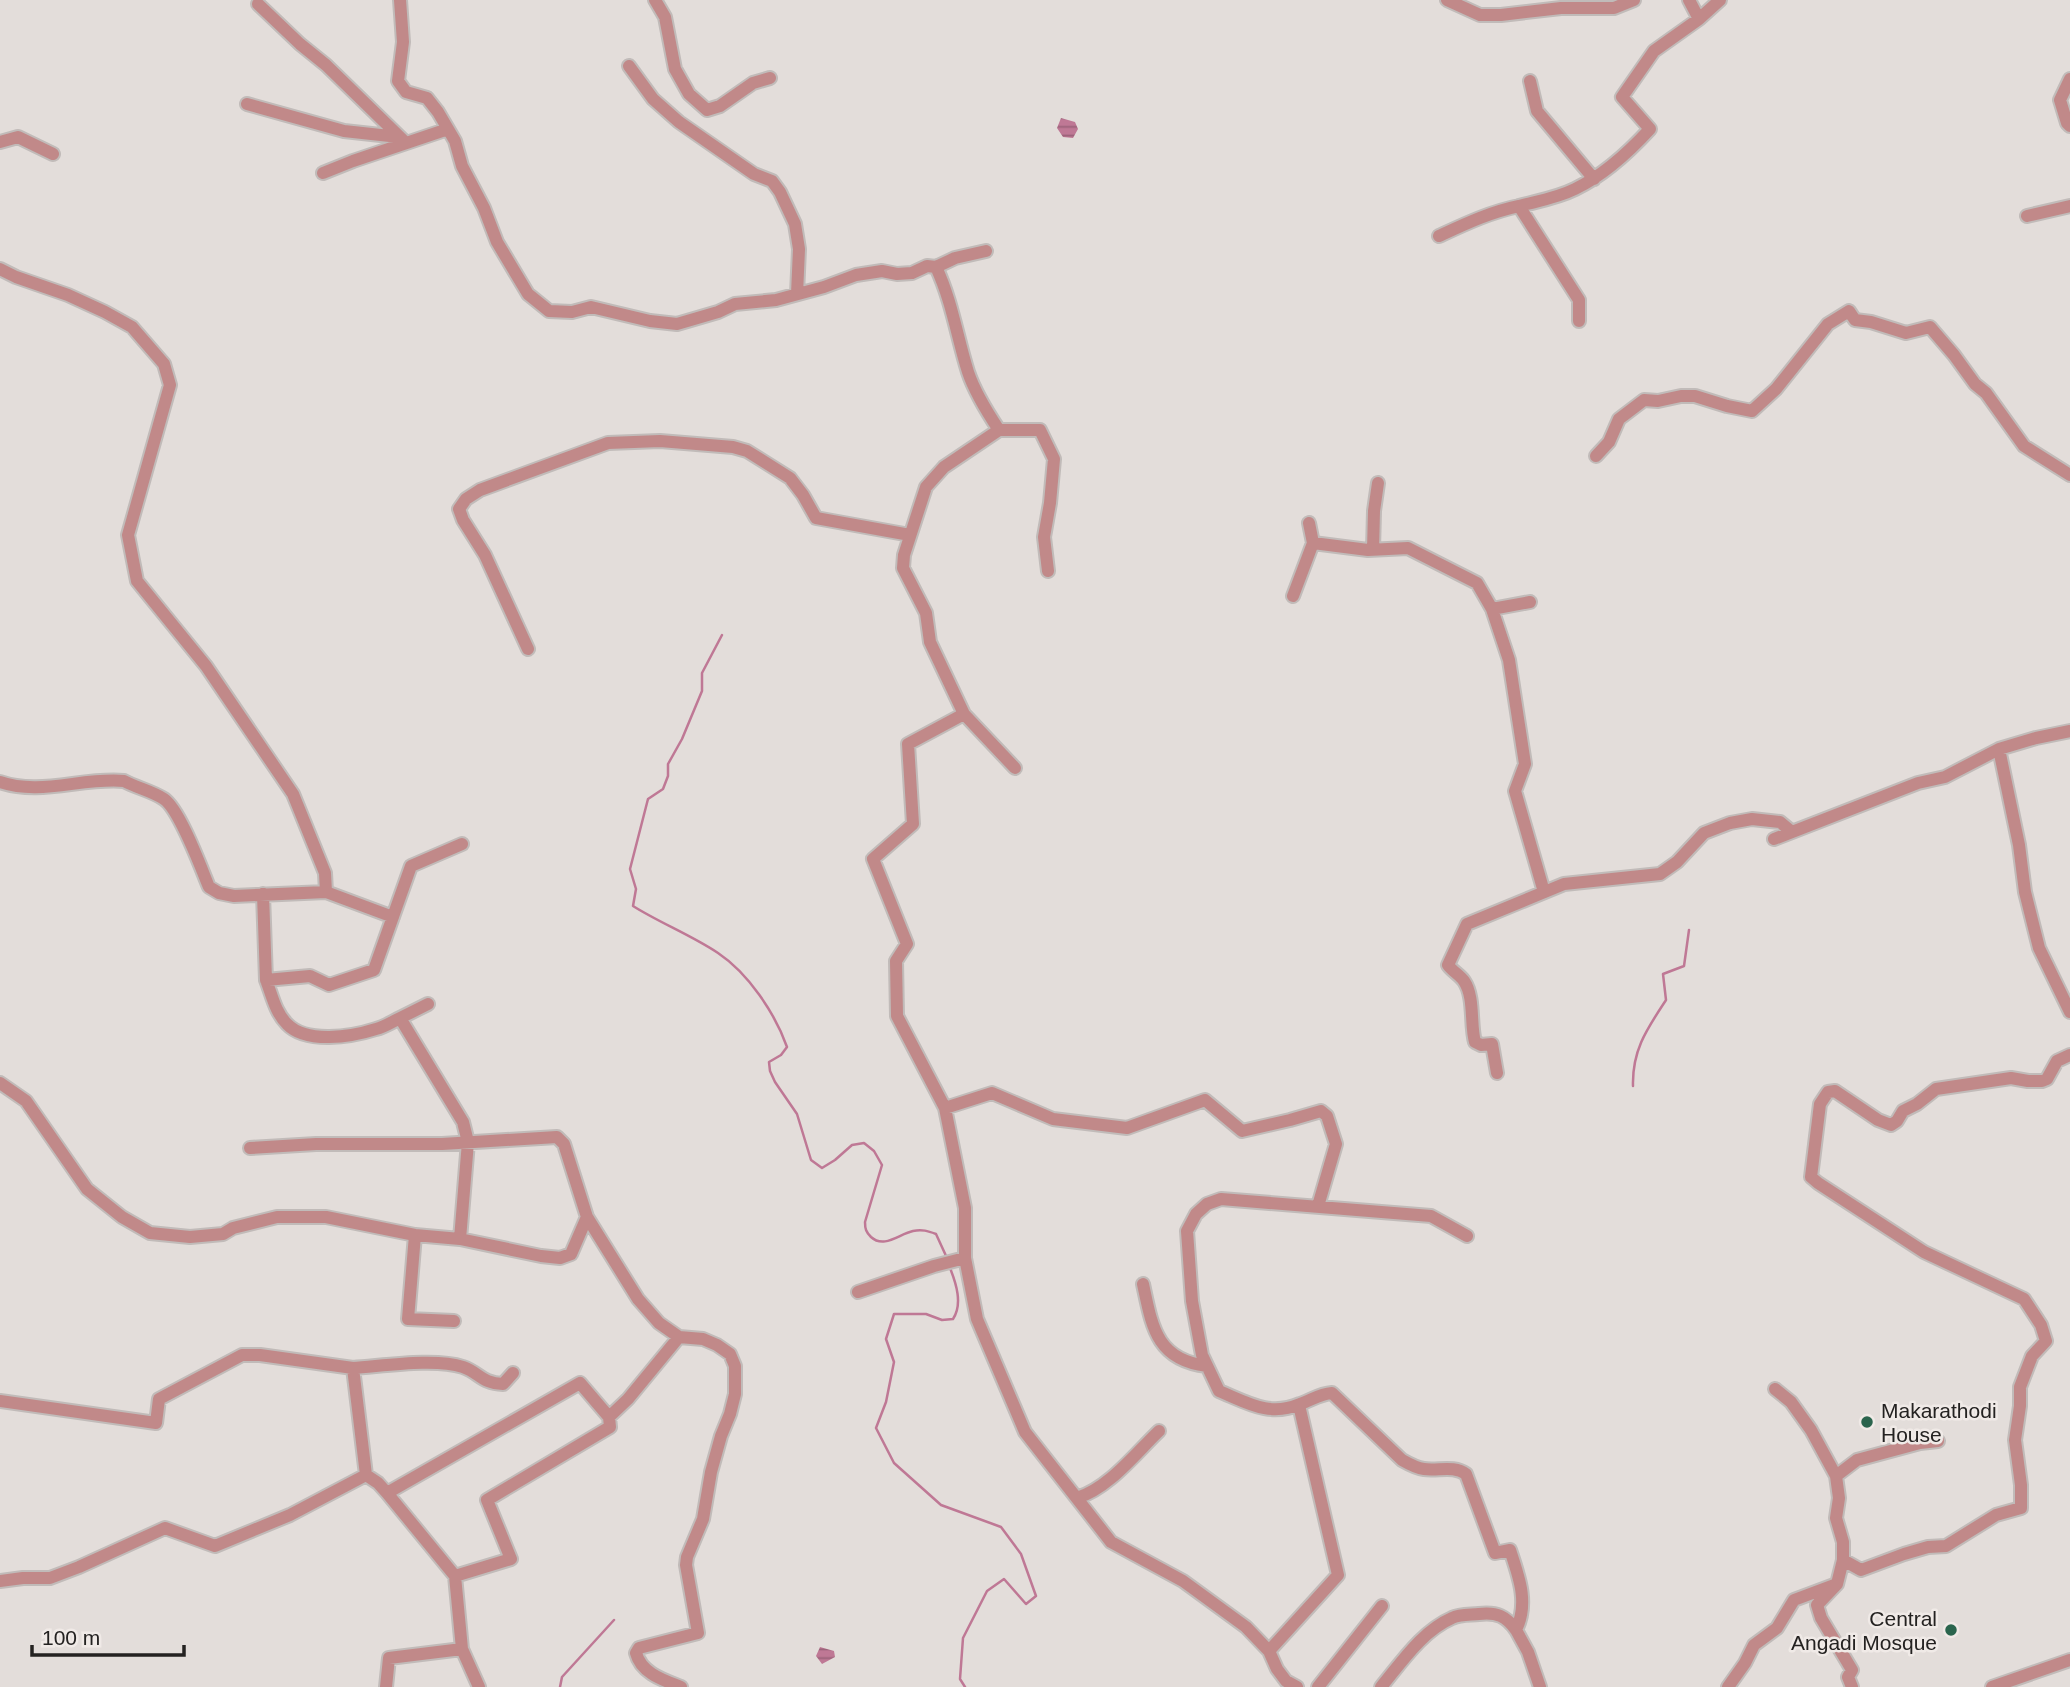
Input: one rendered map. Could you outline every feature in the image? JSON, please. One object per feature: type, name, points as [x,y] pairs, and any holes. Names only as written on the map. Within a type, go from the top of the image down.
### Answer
[{"type":"street","points":[[400,0],[404,42],[398,81],[406,92],[427,98],[448,129],[497,242],[528,294],[549,311],[572,312],[591,307],[650,321],[677,324],[735,304],[776,300],[869,273],[912,273],[927,266],[936,267],[955,258],[986,251]]},
{"type":"street","points":[[655,0],[665,17],[675,69],[690,94],[707,110],[720,106],[753,83],[770,78]]},
{"type":"street","points":[[1447,0],[1480,15],[1502,15],[1562,8],[1614,8],[1634,0]]},
{"type":"street","points":[[1689,0],[1699,19]]},
{"type":"street","points":[[1438,236],[1475,219],[1537,203],[1573,190],[1594,178],[1629,151],[1650,129],[1622,97],[1654,51],[1699,19],[1720,0]]},
{"type":"street","points":[[258,4],[326,65],[402,140]]},
{"type":"street","points":[[629,66],[653,99],[679,122],[754,174],[772,181],[795,224],[799,249],[797,294]]},
{"type":"street","points":[[2070,79],[2060,100],[2070,126]]},
{"type":"street","points":[[1530,81],[1537,111],[1594,178]]},
{"type":"street","points":[[247,104],[344,131],[402,140]]},
{"type":"street","points":[[323,173],[402,140],[448,129]]},
{"type":"street","points":[[0,142],[19,137],[53,154]]},
{"type":"street","points":[[1519,206],[1579,300],[1579,321]]},
{"type":"street","points":[[2028,216],[2070,206]]},
{"type":"street","points":[[936,267],[946,288],[968,374],[999,430]]},
{"type":"street","points":[[0,269],[68,295],[132,327],[164,364],[170,385],[128,535],[137,581],[206,666],[293,794],[326,873],[326,892]]},
{"type":"street","points":[[1596,456],[1609,442],[1619,419],[1644,400],[1695,396],[1752,411],[1776,389],[1828,324],[1849,311],[1855,320],[1906,333],[1930,327],[1975,384],[1986,393],[2024,446],[2070,475]]},
{"type":"street","points":[[1014,768],[964,713],[930,642],[926,613],[903,568],[904,555],[926,487],[944,467],[999,430],[1040,430],[1054,459],[1044,537],[1048,571]]},
{"type":"street","points":[[527,649],[485,555],[459,509],[466,499],[480,490],[608,443],[660,441],[733,447],[747,451],[790,478],[816,518],[910,535]]},
{"type":"street","points":[[1373,550],[1378,484]]},
{"type":"street","points":[[1293,596],[1313,543],[1309,523]]},
{"type":"street","points":[[1313,543],[1373,550],[1408,548],[1477,583],[1492,609],[1509,660],[1525,764],[1515,791],[1544,892]]},
{"type":"street","points":[[1492,609],[1530,602]]},
{"type":"street","points":[[964,713],[908,744],[913,824],[873,859],[907,944],[896,961],[897,1016],[945,1108],[965,1208],[960,1259],[977,1319],[1025,1432],[1111,1542],[1183,1581],[1246,1626],[1269,1651],[1286,1681],[1297,1687]]},
{"type":"street","points":[[1774,839],[1918,783],[1945,776],[1999,749],[2070,731]]},
{"type":"street","points":[[1999,749],[2020,845],[2025,892],[2039,948],[2070,1012]]},
{"type":"street","points":[[0,782],[33,788],[124,781],[166,800],[172,807],[209,887],[219,893],[234,896],[326,892],[393,917]]},
{"type":"street","points":[[1497,1073],[1492,1044],[1481,1045],[1475,1042],[1473,1010],[1465,981],[1448,965],[1467,923],[1564,884],[1660,874],[1677,862],[1704,833],[1730,823],[1752,819],[1780,822],[1792,832]]},
{"type":"street","points":[[266,980],[310,976],[329,985],[374,970],[411,866],[462,844]]},
{"type":"street","points":[[263,894],[266,980],[276,1009],[298,1033],[317,1038],[376,1029],[428,1004]]},
{"type":"street","points":[[400,1018],[463,1122],[468,1142],[460,1239]]},
{"type":"street","points":[[1843,1560],[1861,1570],[1928,1547],[1946,1546],[1996,1515],[2021,1508],[2015,1440],[2020,1387],[2032,1356],[2046,1341],[2041,1325],[2024,1299],[1924,1252],[1811,1177],[1820,1104],[1828,1092],[1835,1091],[1878,1120],[1891,1125],[1903,1111],[1936,1089],[2011,1078],[2042,1082],[2047,1079],[2057,1061],[2070,1055]]},
{"type":"street","points":[[0,1083],[26,1101],[87,1189],[122,1217],[150,1233],[190,1237],[223,1234],[233,1228],[277,1217],[326,1217],[415,1235],[460,1239],[560,1258],[571,1254],[587,1217]]},
{"type":"street","points":[[945,1108],[992,1093],[1053,1119],[1127,1128],[1205,1100],[1242,1131],[1321,1111],[1327,1116],[1336,1144],[1318,1206]]},
{"type":"street","points":[[250,1148],[316,1144],[442,1144],[556,1137],[564,1144],[587,1217],[638,1299],[659,1323],[679,1337],[703,1339],[717,1345],[730,1354],[735,1366],[735,1394],[711,1472],[703,1519],[687,1557],[688,1582],[698,1633],[639,1648],[636,1653],[645,1669],[681,1687]]},
{"type":"street","points":[[1467,1236],[1431,1216],[1221,1199],[1207,1204],[1196,1214],[1188,1231],[1190,1275],[1202,1355],[1219,1391],[1264,1410],[1283,1409],[1299,1405],[1321,1393],[1332,1393],[1402,1460],[1427,1470],[1460,1469],[1466,1474],[1495,1553],[1510,1550],[1520,1580],[1523,1613],[1517,1630]]},
{"type":"street","points":[[415,1235],[408,1319],[454,1321]]},
{"type":"street","points":[[858,1292],[960,1259]]},
{"type":"street","points":[[1143,1284],[1153,1328],[1168,1350],[1189,1364],[1207,1366]]},
{"type":"street","points":[[609,1417],[628,1399],[679,1337]]},
{"type":"street","points":[[0,1401],[156,1423],[159,1399],[242,1355],[353,1368],[438,1364],[465,1368],[489,1383],[503,1384],[513,1373]]},
{"type":"street","points":[[353,1368],[366,1475],[387,1493],[455,1576],[462,1649],[479,1687]]},
{"type":"street","points":[[387,1493],[580,1383],[609,1417],[610,1427],[487,1500],[510,1559],[455,1576]]},
{"type":"street","points":[[1774,1389],[1798,1411],[1836,1476],[1839,1498],[1836,1518],[1843,1542],[1843,1560],[1837,1584],[1818,1605],[1821,1618],[1852,1670],[1849,1677],[1853,1687]]},
{"type":"street","points":[[1269,1651],[1338,1575],[1299,1405]]},
{"type":"street","points":[[1077,1499],[1106,1482],[1159,1431]]},
{"type":"street","points":[[1836,1476],[1857,1460],[1920,1443],[1938,1441]]},
{"type":"street","points":[[0,1581],[51,1578],[165,1528],[215,1546],[281,1519],[366,1475]]},
{"type":"street","points":[[1728,1687],[1754,1645],[1777,1628],[1794,1600],[1837,1584]]},
{"type":"street","points":[[1318,1687],[1382,1606]]},
{"type":"street","points":[[1381,1687],[1434,1629],[1454,1617],[1492,1613],[1508,1618],[1517,1630],[1540,1687]]},
{"type":"street","points":[[386,1687],[390,1658],[462,1649]]},
{"type":"street","points":[[1992,1687],[2070,1660]]},
{"type":"shaded area","points":[[1061,118],[1075,122],[1078,129],[1073,138],[1063,137],[1057,128]]},
{"type":"shaded area","points":[[820,1647],[834,1651],[835,1657],[822,1664],[816,1656]]},
{"type":"waterway","points":[[722,635],[702,673],[702,691],[682,739],[668,764],[668,776],[663,789],[648,799],[630,869],[636,889],[633,906],[718,953],[740,971],[759,995],[787,1047],[781,1055],[769,1062],[770,1071],[797,1114],[811,1160],[822,1168],[852,1145],[864,1143],[874,1151],[882,1165],[865,1222],[869,1235],[881,1242],[913,1231],[930,1232],[936,1234],[947,1258]]},
{"type":"waterway","points":[[1633,1086],[1638,1051],[1647,1030],[1666,1000],[1663,974],[1684,966],[1689,930]]},
{"type":"waterway","points":[[950,1268],[958,1300],[953,1319],[942,1320],[926,1314],[894,1314],[886,1339],[894,1362],[886,1402],[876,1428],[894,1463],[941,1505],[1001,1527],[1021,1554],[1036,1596],[1026,1604],[1004,1579],[987,1591],[963,1638],[960,1679],[965,1687]]},
{"type":"waterway","points":[[560,1687],[562,1677],[614,1620]]},
{"type":"place","name":"Makarathodi House","points":[[1867,1422]]},
{"type":"place","name":"Central Angadi Mosque","points":[[1951,1630]]}]
